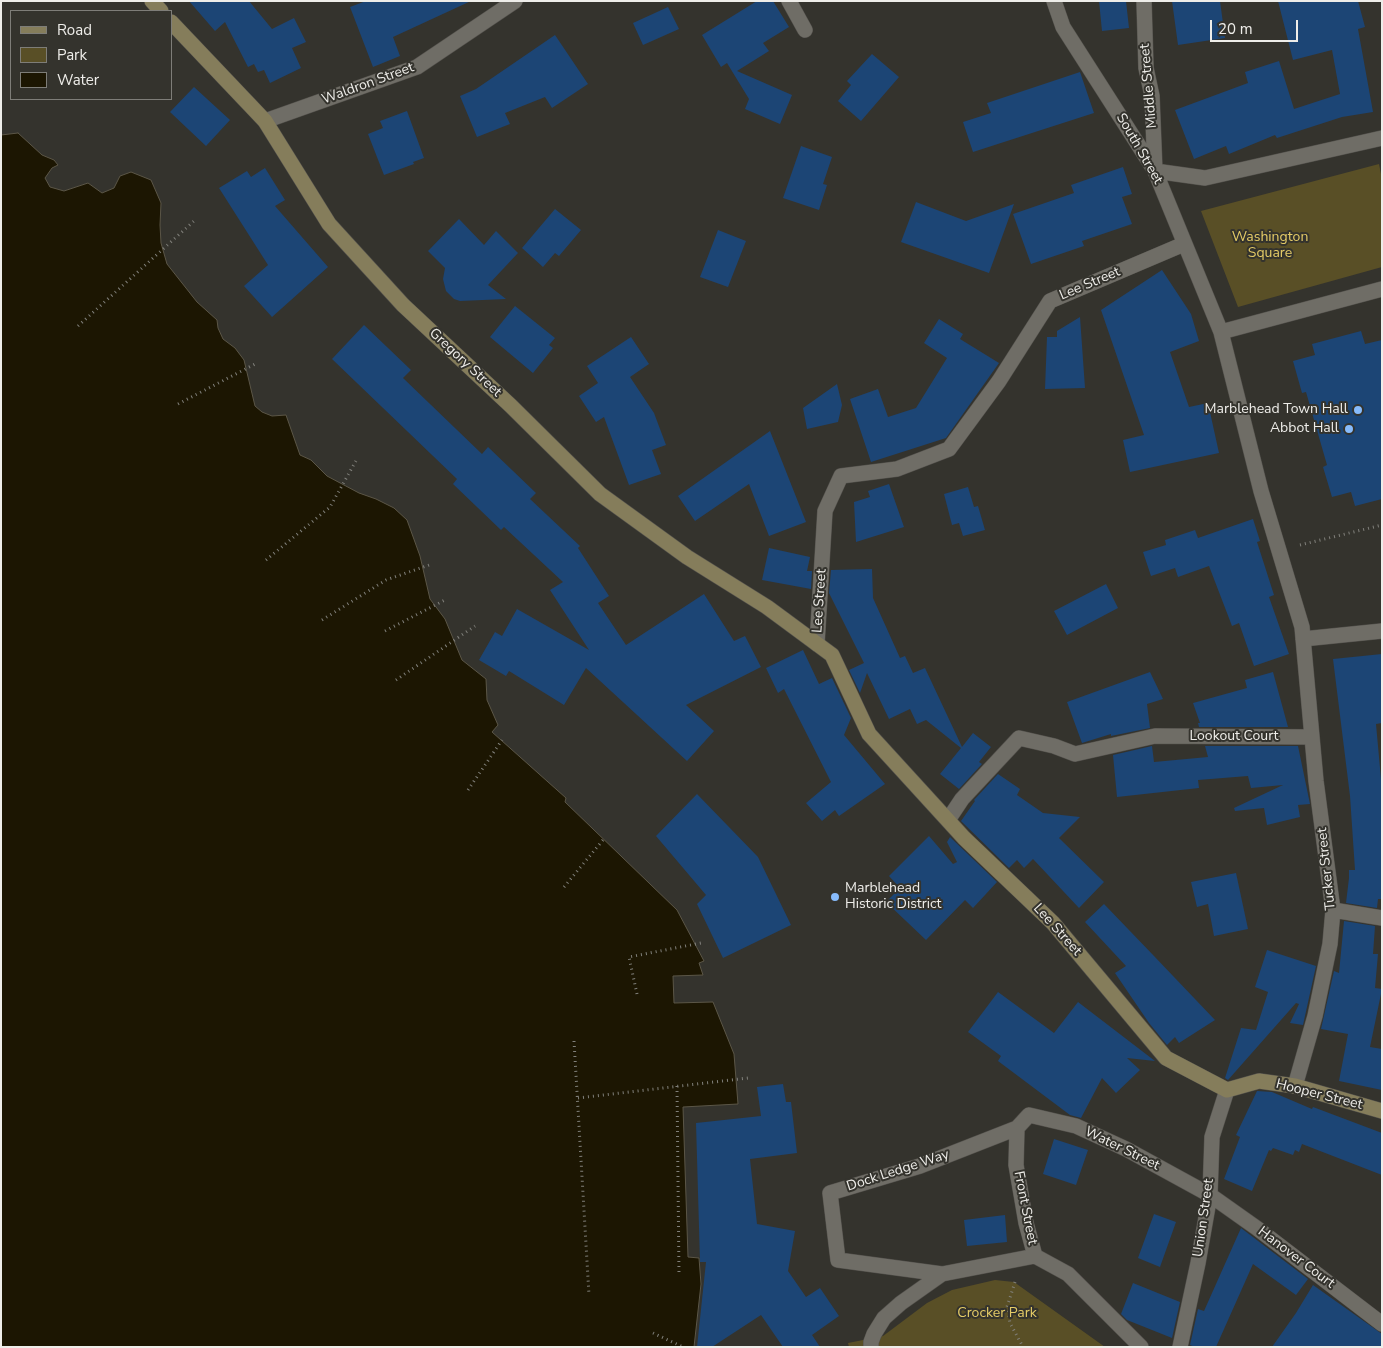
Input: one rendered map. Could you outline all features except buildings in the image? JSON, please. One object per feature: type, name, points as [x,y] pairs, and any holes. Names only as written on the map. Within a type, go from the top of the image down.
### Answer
[{"type":"street","name":"Waldron Street","points":[[265,121],[417,67],[515,1]]},
{"type":"street","points":[[789,1],[805,30]]},
{"type":"street","name":"South Street","points":[[1054,1],[1063,27],[1155,171],[1221,332]]},
{"type":"street","name":"Middle Street","points":[[1144,1],[1146,68],[1152,96],[1155,171]]},
{"type":"street","name":"Gregory Street","points":[[172,23],[265,121],[329,224],[403,305],[511,406],[600,494],[687,557],[767,607],[817,644]]},
{"type":"street","points":[[1155,171],[1205,178],[1382,138]]},
{"type":"street","name":"Lee Street","points":[[1184,244],[1050,301],[999,382],[949,449],[897,469],[841,476],[825,511],[817,644],[832,655],[869,734],[948,820],[1053,923],[1166,1058],[1227,1090]]},
{"type":"street","points":[[1312,737],[1302,628],[1261,492],[1221,332],[1382,289]]},
{"type":"street","points":[[1303,639],[1382,631]]},
{"type":"street","name":"Lookout Court","points":[[948,820],[962,800],[1019,738],[1054,746],[1075,754],[1155,736],[1312,737]]},
{"type":"street","name":"Tucker Street","points":[[1296,1086],[1319,998],[1330,944],[1332,910],[1312,737]]},
{"type":"street","points":[[1332,910],[1382,918]]},
{"type":"street","name":"Hooper Street","points":[[1227,1090],[1258,1081],[1296,1086],[1382,1111]]},
{"type":"street","name":"Union Street","points":[[1180,1347],[1210,1195],[1212,1137],[1227,1090]]},
{"type":"street","name":"Water Street","points":[[1017,1128],[1030,1115],[1076,1126],[1126,1149],[1210,1195]]},
{"type":"street","name":"Front Street","points":[[1017,1128],[1016,1165],[1026,1223],[1028,1257],[1068,1274],[1141,1347]]},
{"type":"street","name":"Dock Ledge Way","points":[[942,1274],[838,1260],[830,1193],[920,1166],[1017,1128]]},
{"type":"street","name":"Hanover Court","points":[[1210,1195],[1258,1229],[1382,1324]]},
{"type":"street","points":[[871,1347],[874,1334],[884,1318],[901,1303],[942,1274],[1028,1257]]},
{"type":"path","points":[[78,326],[194,221]]},
{"type":"path","points":[[178,404],[257,363]]},
{"type":"path","points":[[266,560],[330,507],[357,459]]},
{"type":"path","points":[[1279,550],[1382,525]]},
{"type":"path","points":[[322,620],[386,580],[432,564]]},
{"type":"path","points":[[385,631],[445,600]]},
{"type":"path","points":[[396,680],[475,626]]},
{"type":"path","points":[[468,790],[502,740]]},
{"type":"path","points":[[564,887],[604,840]]},
{"type":"path","points":[[637,994],[629,957],[701,944]]},
{"type":"path","points":[[574,1041],[589,1295]]},
{"type":"path","points":[[578,1098],[748,1078]]},
{"type":"path","points":[[677,1086],[679,1274]]},
{"type":"path","points":[[1024,1347],[1010,1323],[1007,1307],[1019,1270],[1028,1257]]},
{"type":"path","points":[[653,1333],[683,1347]]},
{"type":"green space","name":"Washington Square","points":[[1379,164],[1382,179],[1382,267],[1238,307],[1201,211]]},
{"type":"green space","name":"Crocker Park","points":[[995,1280],[1014,1282],[1105,1347],[849,1347],[848,1343],[883,1336],[927,1303],[952,1290]]},
{"type":"water","points":[[18,133],[42,155],[54,160],[58,165],[52,168],[45,178],[50,187],[64,191],[88,183],[102,193],[114,188],[120,176],[131,172],[151,180],[161,203],[161,243],[167,264],[197,302],[217,320],[223,339],[235,348],[244,360],[255,406],[262,412],[272,416],[286,415],[300,455],[311,460],[327,476],[359,493],[394,508],[407,520],[420,556],[430,599],[445,619],[462,660],[486,679],[487,700],[498,725],[492,732],[566,798],[565,802],[677,910],[704,961],[699,963],[703,975],[673,976],[674,1003],[713,1002],[734,1054],[738,1104],[683,1107],[688,1257],[699,1258],[701,1284],[694,1347],[1,1347],[1,135]]},
{"type":"place","name":"Marblehead Town Hall","points":[[1358,410]]},
{"type":"place","name":"Abbot Hall","points":[[1349,429]]},
{"type":"place","name":"Marblehead Historic District","points":[[835,897]]}]
